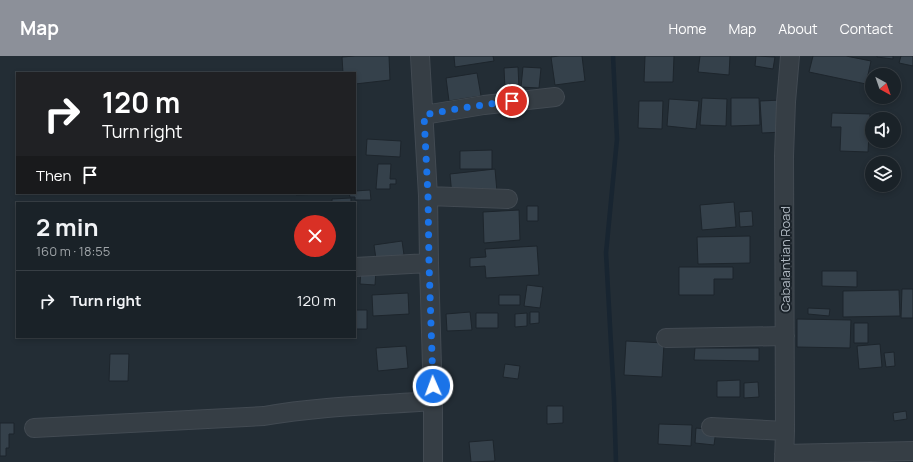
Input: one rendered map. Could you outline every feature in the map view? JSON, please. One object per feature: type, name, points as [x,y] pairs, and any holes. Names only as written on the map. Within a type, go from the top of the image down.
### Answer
[{"type":"street","points":[[420,56],[428,196],[434,462]]},
{"type":"street","name":"Cabalantian Road","points":[[784,458],[784,156],[786,102],[790,56]]},
{"type":"street","points":[[424,115],[446,110],[554,97]]},
{"type":"street","points":[[428,196],[508,199]]},
{"type":"street","points":[[356,268],[429,263]]},
{"type":"street","points":[[666,338],[785,336]]},
{"type":"street","points":[[34,428],[264,416],[317,409],[433,401]]},
{"type":"street","points":[[711,427],[785,431]]},
{"type":"street","points":[[784,458],[913,451]]},
{"type":"building","points":[[389,56],[390,80],[356,84],[356,72],[343,72],[342,57]]},
{"type":"building","points":[[454,56],[493,56],[494,61],[455,67]]},
{"type":"building","points":[[582,56],[585,81],[555,85],[551,57]]},
{"type":"building","points":[[645,56],[674,56],[673,82],[644,82]]},
{"type":"building","points":[[700,56],[730,56],[729,75],[698,72]]},
{"type":"building","points":[[756,56],[775,57],[773,69],[755,66]]},
{"type":"building","points":[[813,56],[846,56],[871,61],[869,68],[865,68],[865,84],[809,72]]},
{"type":"building","points":[[893,56],[893,59],[877,57]]},
{"type":"building","points":[[901,56],[913,56],[913,66],[899,63]]},
{"type":"building","points":[[518,67],[519,88],[505,89],[504,68]]},
{"type":"building","points":[[523,67],[541,68],[539,88],[521,87]]},
{"type":"building","points":[[477,73],[481,96],[449,101],[446,78]]},
{"type":"building","points":[[702,98],[727,99],[726,126],[700,125]]},
{"type":"building","points":[[731,98],[759,98],[760,125],[731,126]]},
{"type":"building","points":[[669,99],[699,101],[696,129],[667,126]]},
{"type":"building","points":[[782,100],[784,132],[762,133],[760,101]]},
{"type":"building","points":[[639,101],[663,101],[662,129],[638,128]]},
{"type":"building","points":[[832,113],[865,114],[865,148],[868,148],[868,152],[840,151],[841,127],[831,127]]},
{"type":"building","points":[[367,139],[401,141],[400,157],[366,155]]},
{"type":"building","points":[[492,150],[492,169],[460,169],[460,151]]},
{"type":"building","points":[[378,164],[391,164],[390,179],[396,179],[396,184],[390,184],[390,189],[376,189]]},
{"type":"building","points":[[495,169],[497,192],[452,196],[450,174]]},
{"type":"building","points":[[370,190],[371,200],[355,200],[355,197],[350,197],[349,194],[356,194],[356,191]]},
{"type":"building","points":[[296,194],[320,194],[296,195]]},
{"type":"building","points":[[351,198],[351,202],[332,202],[332,199]]},
{"type":"building","points":[[734,202],[736,227],[702,230],[700,205]]},
{"type":"building","points":[[527,206],[538,206],[538,221],[527,221]]},
{"type":"building","points":[[519,210],[520,240],[484,243],[483,212]]},
{"type":"building","points":[[752,211],[753,226],[740,227],[739,212]]},
{"type":"building","points":[[750,236],[750,263],[698,264],[697,237]]},
{"type":"building","points":[[402,241],[404,255],[376,259],[374,245]]},
{"type":"building","points":[[537,246],[539,275],[486,278],[485,266],[470,267],[470,258],[486,257],[485,249]]},
{"type":"building","points":[[679,267],[733,267],[733,279],[714,279],[714,295],[679,295]]},
{"type":"building","points":[[361,269],[376,270],[375,285],[360,284]]},
{"type":"building","points":[[822,271],[857,271],[857,287],[822,286]]},
{"type":"building","points":[[527,285],[543,287],[540,308],[524,306]]},
{"type":"building","points":[[902,289],[913,289],[913,318],[901,318]]},
{"type":"building","points":[[899,290],[900,316],[843,317],[843,291]]},
{"type":"building","points":[[408,293],[409,314],[373,316],[372,295]]},
{"type":"building","points":[[499,295],[520,295],[520,305],[499,305]]},
{"type":"building","points":[[808,308],[830,309],[829,316],[808,314]]},
{"type":"building","points":[[356,310],[367,310],[367,329],[356,329]]},
{"type":"building","points":[[470,312],[472,330],[447,331],[446,314]]},
{"type":"building","points":[[530,312],[539,312],[539,323],[530,324]]},
{"type":"building","points":[[476,313],[498,313],[498,328],[476,328]]},
{"type":"building","points":[[527,313],[527,326],[515,327],[515,314]]},
{"type":"building","points":[[797,319],[851,320],[850,348],[797,347]]},
{"type":"building","points":[[854,323],[868,323],[868,343],[854,343]]},
{"type":"building","points":[[626,341],[664,343],[662,377],[624,375]]},
{"type":"building","points":[[880,344],[882,367],[859,369],[857,346]]},
{"type":"building","points":[[406,346],[408,368],[378,371],[376,348]]},
{"type":"building","points":[[695,348],[759,348],[759,361],[694,360]]},
{"type":"building","points":[[894,352],[895,366],[886,367],[884,353]]},
{"type":"building","points":[[110,354],[129,354],[128,381],[109,381]]},
{"type":"building","points":[[505,364],[520,366],[518,379],[503,377]]},
{"type":"building","points":[[740,380],[740,397],[717,397],[717,381]]},
{"type":"building","points":[[758,382],[759,397],[744,398],[744,383]]},
{"type":"building","points":[[547,406],[563,406],[563,423],[547,424]]},
{"type":"building","points":[[906,411],[907,419],[894,421],[893,413]]},
{"type":"building","points":[[0,423],[14,423],[14,434],[9,434],[9,448],[6,448],[6,456],[0,456]]},
{"type":"building","points":[[659,424],[692,425],[691,446],[658,444]]},
{"type":"building","points":[[696,428],[716,430],[714,445],[695,443]]},
{"type":"building","points":[[493,440],[495,461],[471,462],[469,442]]},
{"type":"waterway","points":[[613,56],[617,139],[606,253],[616,462]]},
{"type":"route","points":[[433,386],[428,196],[424,115],[446,110],[512,101]]}]
